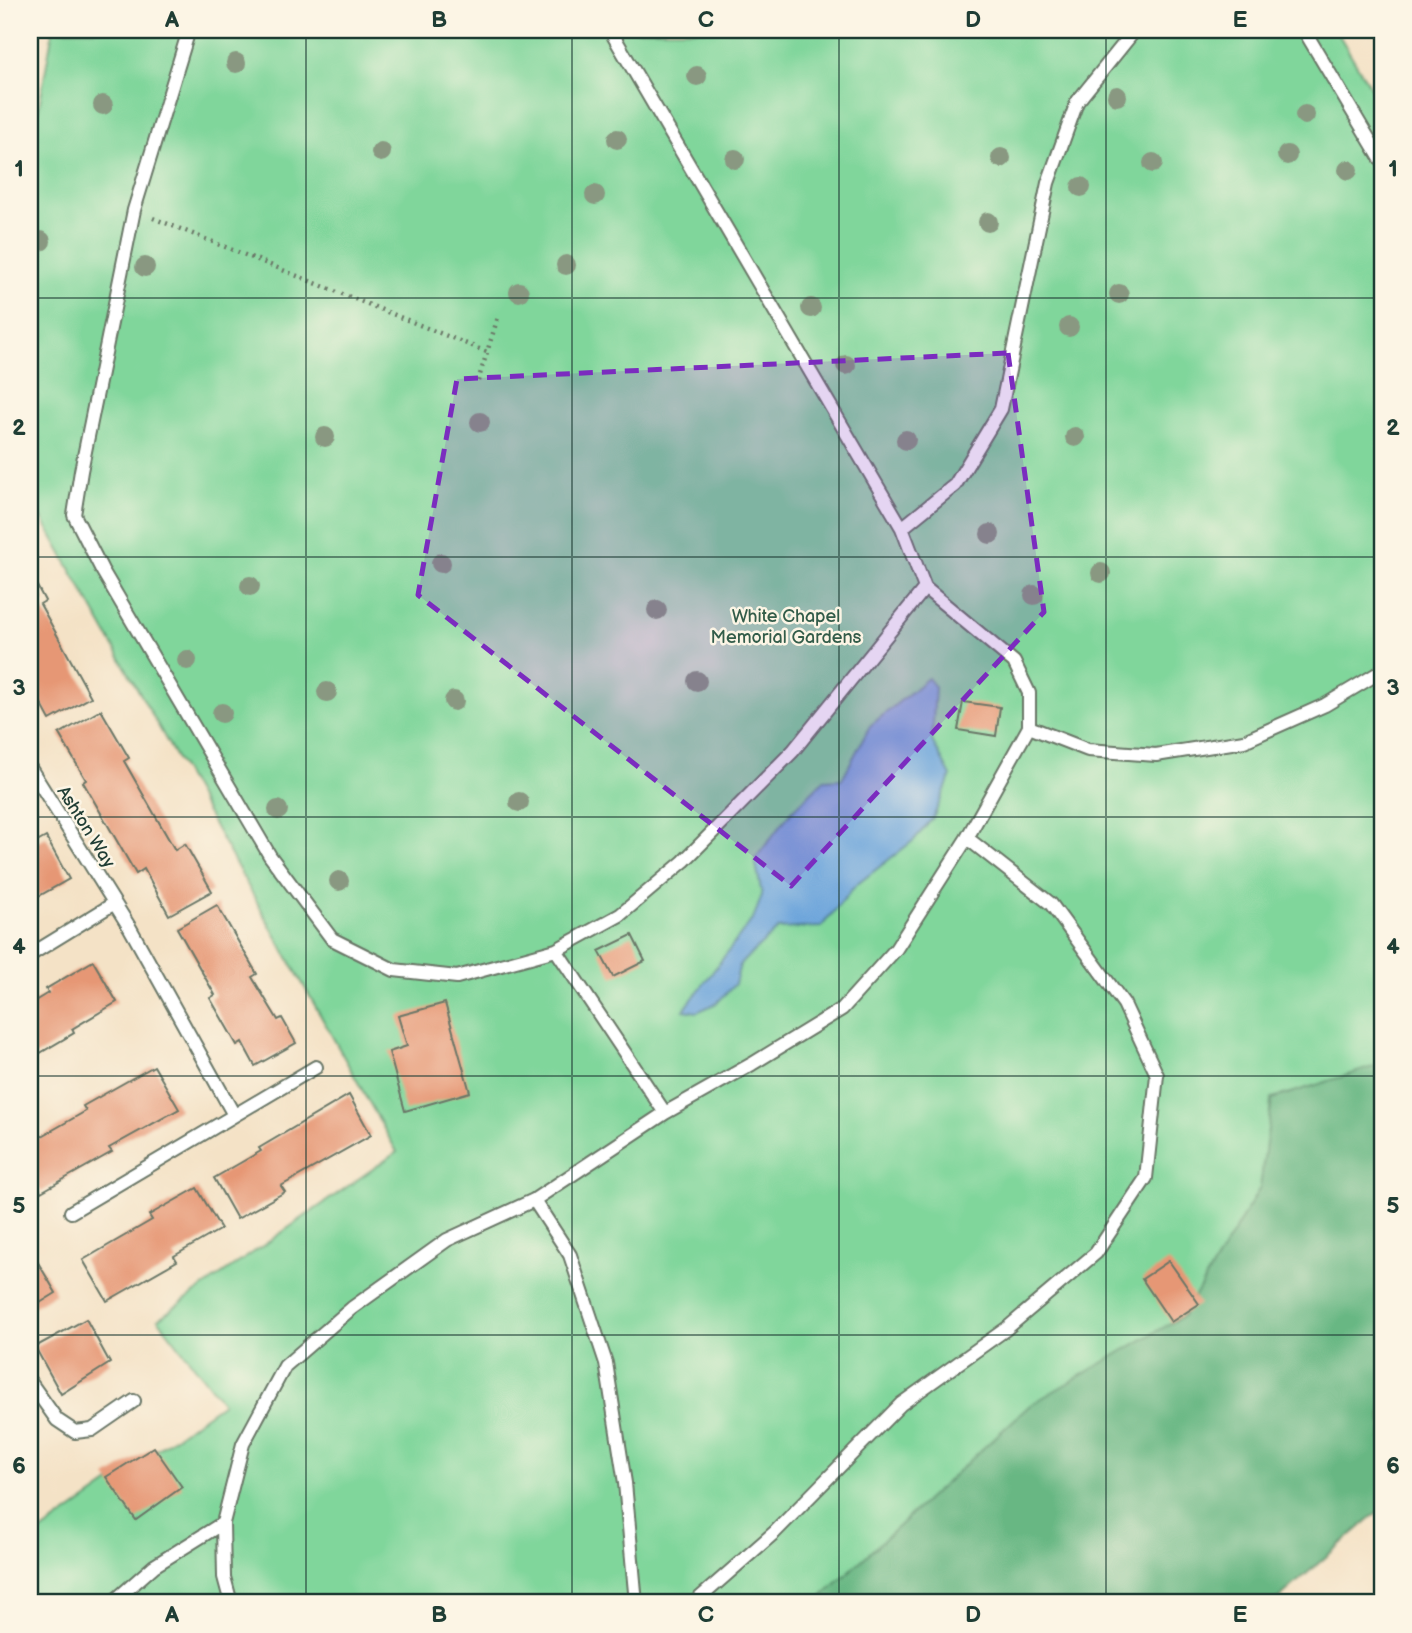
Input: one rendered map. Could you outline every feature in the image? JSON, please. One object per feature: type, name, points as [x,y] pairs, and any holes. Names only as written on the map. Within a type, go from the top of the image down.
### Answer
[{"type":"lane","points":[[189,30],[134,210],[74,515],[102,570],[270,856],[332,939],[394,970],[457,977],[556,950],[620,915],[684,861],[793,751],[925,588]]},
{"type":"lane","points":[[231,1603],[224,1577],[223,1523],[243,1444],[285,1366],[352,1308],[447,1240],[534,1200],[665,1113],[842,1009],[896,949],[967,838],[1029,727],[1029,693],[1014,662],[925,588],[902,528],[610,30]]},
{"type":"lane","points":[[902,528],[955,485],[1001,409],[1048,183],[1077,102],[1135,30]]},
{"type":"lane","points":[[1304,30],[1382,161]]},
{"type":"lane","points":[[1029,727],[1088,750],[1156,755],[1244,741],[1325,705],[1382,671]]},
{"type":"lane","name":"Ashton Way","points":[[30,768],[136,940],[234,1115]]},
{"type":"lane","points":[[694,1603],[775,1532],[901,1404],[1006,1329],[1096,1253],[1146,1178],[1157,1075],[1124,1004],[1051,904],[967,838]]},
{"type":"lane","points":[[30,955],[113,904]]},
{"type":"lane","points":[[556,950],[665,1113]]},
{"type":"lane","points":[[71,1212],[316,1066]]},
{"type":"lane","points":[[534,1200],[569,1255],[606,1363],[625,1483],[636,1603]]},
{"type":"lane","points":[[30,1382],[57,1420],[75,1432],[92,1430],[134,1401]]},
{"type":"lane","points":[[112,1603],[153,1566],[223,1523]]},
{"type":"path","points":[[134,210],[487,352]]},
{"type":"path","points":[[478,381],[498,317]]},
{"type":"highlighted area","points":[[1008,353],[1044,612],[791,886],[418,595],[457,379]]},
{"type":"green space","name":"White Chapel Memorial Gardens","points":[[53,30],[1336,30],[1382,107],[1382,1070],[1271,1098],[1258,1257],[917,1603],[30,1603],[30,1547],[34,1537],[223,1403],[158,1319],[397,1152],[30,497],[30,156]]},
{"type":"green space","points":[[1382,1064],[1382,1508],[1273,1603],[815,1603],[1030,1405],[1183,1316],[1260,1188],[1272,1099]]},
{"type":"water","points":[[928,678],[935,687],[932,741],[951,776],[933,818],[914,840],[855,886],[821,927],[778,929],[740,964],[735,984],[717,1003],[697,1012],[684,1010],[754,917],[762,895],[755,859],[791,812],[824,780],[842,779],[870,726]]},
{"type":"building","points":[[30,573],[45,601],[40,604],[91,697],[50,720],[30,683]]},
{"type":"building","points":[[963,702],[1000,707],[996,736],[958,730]]},
{"type":"building","points":[[101,710],[129,758],[124,761],[175,850],[185,844],[212,891],[169,915],[144,869],[136,874],[83,782],[86,780],[59,734]]},
{"type":"building","points":[[46,837],[69,879],[30,901],[30,846]]},
{"type":"building","points":[[217,905],[257,974],[252,977],[278,1020],[282,1018],[296,1043],[255,1066],[242,1042],[237,1045],[210,998],[215,995],[177,928]]},
{"type":"building","points":[[632,935],[645,961],[613,977],[599,951]]},
{"type":"building","points":[[93,961],[117,1002],[72,1029],[74,1033],[30,1059],[30,1004],[48,993],[46,989]]},
{"type":"building","points":[[445,1003],[470,1092],[405,1111],[389,1052],[407,1046],[398,1016]]},
{"type":"building","points":[[154,1066],[179,1109],[109,1148],[112,1152],[41,1192],[30,1172],[30,1143],[86,1111],[83,1106]]},
{"type":"building","points":[[349,1095],[371,1135],[281,1186],[285,1192],[237,1219],[214,1178]]},
{"type":"building","points":[[197,1188],[221,1229],[174,1256],[177,1261],[107,1301],[83,1260],[152,1220],[149,1215]]},
{"type":"building","points":[[30,1249],[56,1293],[30,1309]]},
{"type":"building","points":[[1169,1261],[1199,1304],[1171,1322],[1142,1279]]},
{"type":"building","points":[[86,1319],[110,1363],[61,1394],[35,1347]]},
{"type":"building","points":[[154,1447],[182,1487],[136,1520],[106,1477]]}]
